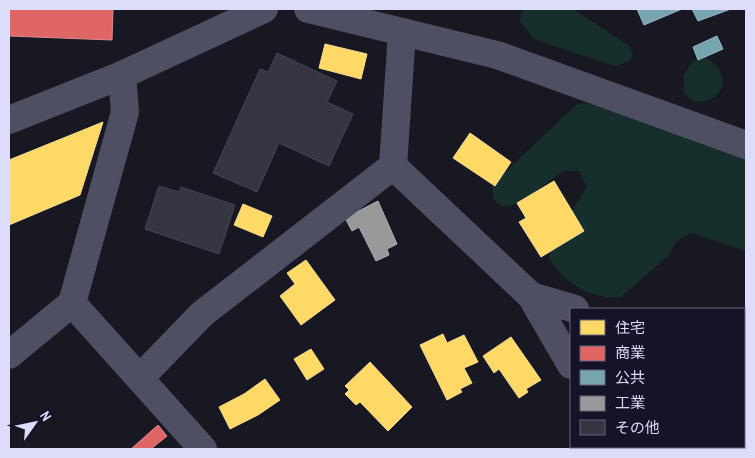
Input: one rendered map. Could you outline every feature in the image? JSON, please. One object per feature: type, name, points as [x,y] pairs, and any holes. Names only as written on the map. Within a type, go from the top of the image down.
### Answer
[{"type":"street","points":[[9,120],[122,75],[264,9]]},
{"type":"street","points":[[308,9],[498,55],[746,145]]},
{"type":"street","points":[[140,378],[202,314],[393,166],[402,32]]},
{"type":"street","points":[[9,355],[72,303],[125,112],[122,75]]},
{"type":"street","points":[[393,166],[531,296],[570,363]]},
{"type":"street","points":[[531,296],[572,308]]},
{"type":"street","points":[[72,303],[203,449]]},
{"type":"green space","points":[[522,9],[573,9],[629,46],[633,56],[626,63],[614,66],[534,39],[520,21]]},
{"type":"green space","points":[[706,58],[716,66],[723,83],[717,94],[710,100],[695,102],[684,93],[684,75],[693,61]]},
{"type":"green space","points":[[589,102],[746,157],[746,251],[691,233],[677,241],[667,257],[621,297],[608,298],[583,291],[564,277],[549,260],[550,244],[587,187],[579,171],[563,171],[520,203],[503,207],[494,200],[492,187],[503,174],[576,105]]},
{"type":"building: 住宅","points":[[325,44],[367,54],[361,79],[319,68]]},
{"type":"building: 住宅","points":[[103,122],[80,195],[9,225],[9,160]]},
{"type":"building: 住宅","points":[[470,133],[511,162],[495,186],[453,158]]},
{"type":"building: 住宅","points":[[554,181],[584,231],[541,257],[519,222],[526,218],[517,203]]},
{"type":"building: 住宅","points":[[243,204],[272,216],[263,237],[234,225]]},
{"type":"building: 住宅","points":[[306,260],[335,300],[301,325],[280,296],[295,284],[287,273]]},
{"type":"building: 住宅","points":[[443,334],[447,343],[464,335],[478,362],[464,368],[472,383],[460,389],[462,392],[447,400],[420,345]]},
{"type":"building: 住宅","points":[[511,337],[541,380],[526,389],[528,392],[519,398],[499,369],[494,373],[483,356]]},
{"type":"building: 住宅","points":[[311,349],[324,369],[307,380],[294,359]]},
{"type":"building: 住宅","points":[[370,362],[412,407],[388,431],[360,402],[356,405],[345,394],[349,390],[345,386]]},
{"type":"building: 住宅","points":[[265,379],[280,400],[258,415],[230,429],[219,407],[244,394]]},
{"type":"building: 住宅","points":[[688,448],[688,449],[646,449]]},
{"type":"building: 商業","points":[[9,9],[113,9],[112,40],[9,36]]},
{"type":"building: 商業","points":[[158,425],[167,436],[151,449],[131,449]]},
{"type":"building: 公共","points":[[637,9],[682,9],[644,25]]},
{"type":"building: 公共","points":[[692,9],[731,9],[698,21]]},
{"type":"building: 公共","points":[[717,36],[723,49],[698,60],[693,47]]},
{"type":"building: 工業","points":[[378,201],[397,244],[387,249],[389,255],[376,261],[359,227],[352,231],[345,218]]},
{"type":"building: その他","points":[[277,53],[337,81],[327,102],[353,114],[329,166],[279,143],[257,192],[213,173],[260,69],[268,72]]},
{"type":"building: その他","points":[[159,186],[179,192],[181,187],[235,205],[219,254],[145,229]]}]
